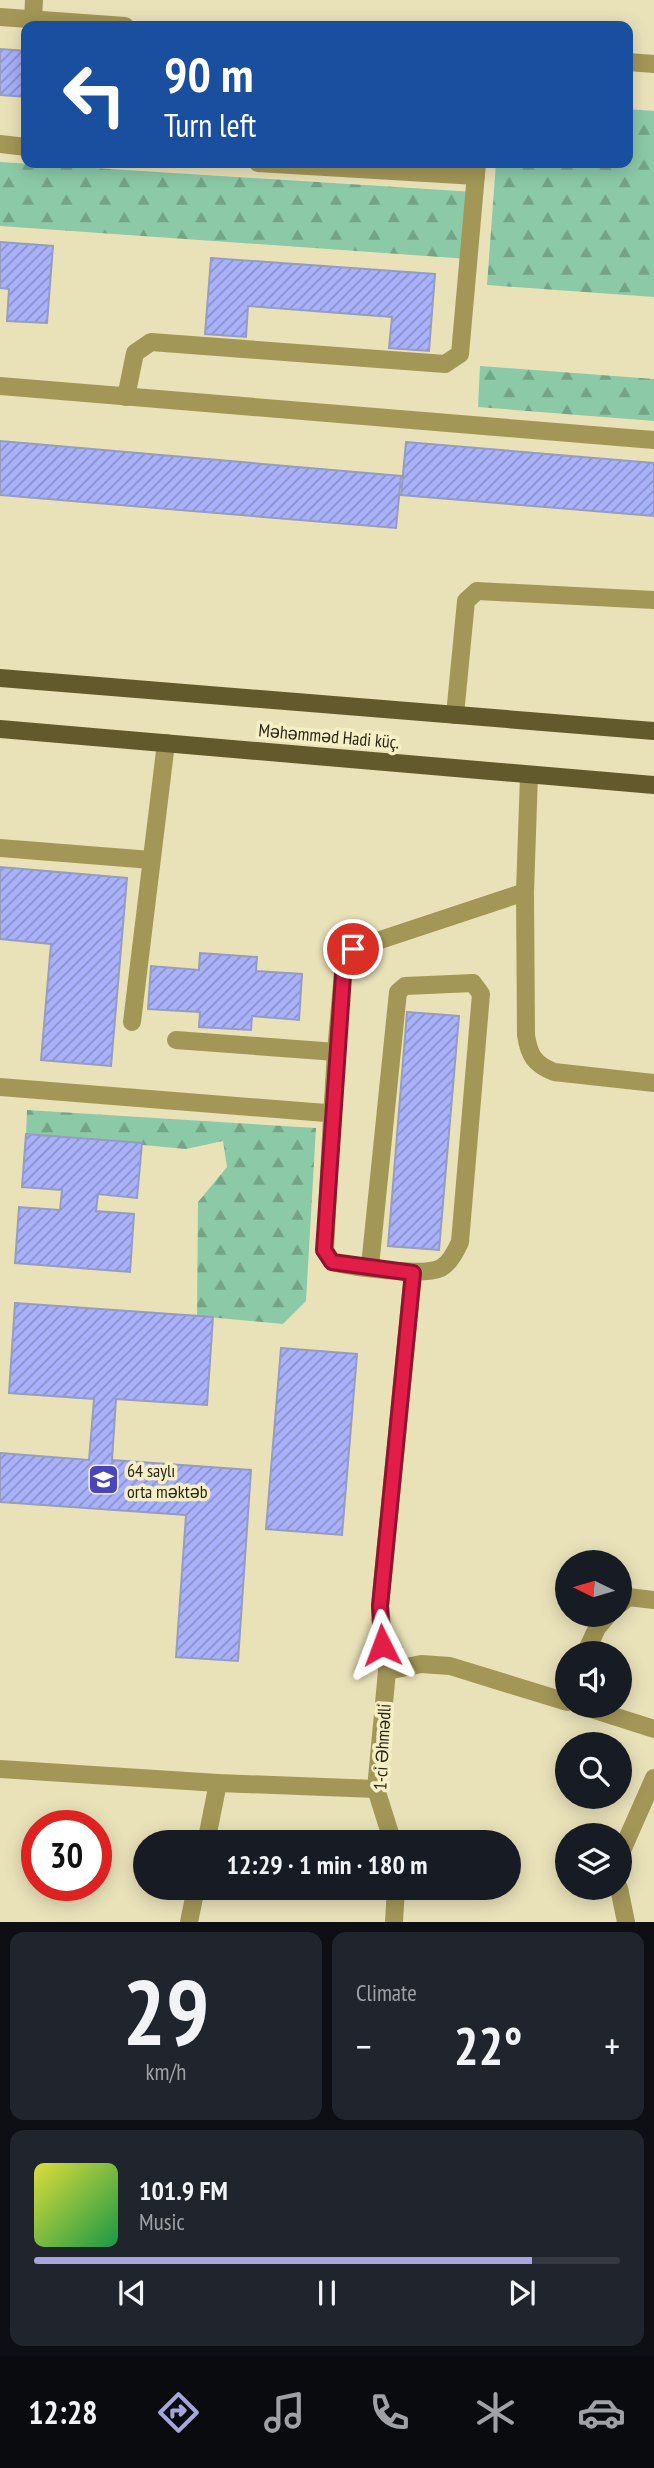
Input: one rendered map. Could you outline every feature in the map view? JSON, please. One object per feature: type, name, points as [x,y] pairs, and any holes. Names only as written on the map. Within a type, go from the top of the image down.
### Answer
[{"type":"main road","name":"Məhəmməd Hadi küç.","points":[[0,678],[654,731]]},
{"type":"main road","name":"Məhəmməd Hadi küç.","points":[[0,729],[654,785]]},
{"type":"street","points":[[33,20],[34,0]]},
{"type":"street","points":[[0,17],[48,21]]},
{"type":"street","points":[[633,62],[654,64]]},
{"type":"street","points":[[0,144],[21,146]]},
{"type":"street","points":[[126,397],[135,353],[151,342],[445,364],[460,355],[477,170],[414,168]]},
{"type":"street","points":[[0,386],[654,440]]},
{"type":"street","points":[[455,715],[466,601],[477,591],[654,600]]},
{"type":"street","points":[[132,1022],[166,743]]},
{"type":"street","points":[[529,775],[525,892],[526,1035],[529,1054],[540,1066],[554,1072],[654,1083]]},
{"type":"street","points":[[0,848],[151,860]]},
{"type":"street","points":[[370,1266],[398,992],[405,986],[473,983],[481,994],[460,1242],[453,1256],[441,1268],[413,1273],[332,1262],[324,1250],[344,961],[353,949],[525,892]]},
{"type":"street","points":[[176,1040],[336,1052]]},
{"type":"street","points":[[0,1087],[326,1112],[332,1117]]},
{"type":"street","name":"1-ci Əhmədli","points":[[389,1830],[376,1789],[387,1671],[380,1606],[413,1273]]},
{"type":"street","points":[[632,1597],[654,1600]]},
{"type":"street","points":[[387,1671],[421,1664],[450,1666],[555,1695]]},
{"type":"street","points":[[621,1718],[654,1728]]},
{"type":"street","points":[[0,1769],[218,1783],[376,1789]]},
{"type":"street","points":[[632,1828],[654,1778]]},
{"type":"street","points":[[209,1830],[218,1783]]},
{"type":"street","points":[[189,1922],[194,1900]]},
{"type":"street","points":[[394,1922],[395,1900]]},
{"type":"street","points":[[621,1900],[626,1922]]},
{"type":"green space","points":[[633,109],[654,111],[654,297],[487,285],[496,168],[633,168]]},
{"type":"green space","points":[[0,162],[21,163],[21,168],[95,168],[475,192],[469,259],[0,226]]},
{"type":"green space","points":[[480,366],[654,379],[654,421],[478,407]]},
{"type":"green space","points":[[27,1110],[316,1128],[306,1301],[283,1324],[197,1316],[198,1202],[227,1167],[223,1141],[186,1149],[26,1134]]},
{"type":"building","points":[[0,49],[21,51],[21,97],[0,95]]},
{"type":"building","points":[[0,242],[53,246],[47,323],[7,321],[9,289],[0,288]]},
{"type":"building","points":[[211,258],[435,274],[429,351],[389,348],[392,317],[248,306],[246,337],[205,334]]},
{"type":"building","points":[[0,441],[401,476],[396,528],[0,495]]},
{"type":"building","points":[[406,442],[654,463],[654,516],[401,495]]},
{"type":"building","points":[[0,867],[127,878],[111,1066],[41,1060],[51,944],[0,939]]},
{"type":"building","points":[[200,953],[257,957],[256,971],[302,974],[299,1020],[252,1016],[251,1030],[199,1027],[200,1012],[148,1009],[151,966],[199,970]]},
{"type":"building","points":[[407,1012],[459,1016],[439,1250],[388,1246]]},
{"type":"building","points":[[26,1134],[142,1143],[137,1198],[98,1194],[96,1211],[134,1214],[130,1272],[15,1263],[19,1207],[60,1210],[62,1190],[22,1187]]},
{"type":"building","points":[[15,1303],[213,1317],[207,1405],[116,1399],[112,1460],[251,1470],[238,1661],[176,1657],[186,1515],[0,1502],[0,1453],[89,1460],[94,1399],[9,1393]]},
{"type":"building","points":[[281,1348],[357,1354],[342,1535],[266,1529]]},
{"type":"place","name":"64 saylı orta məktəb","points":[[104,1480]]},
{"type":"route","points":[[353,949],[344,961],[324,1250],[332,1262],[413,1273],[380,1606],[382,1645]]}]
